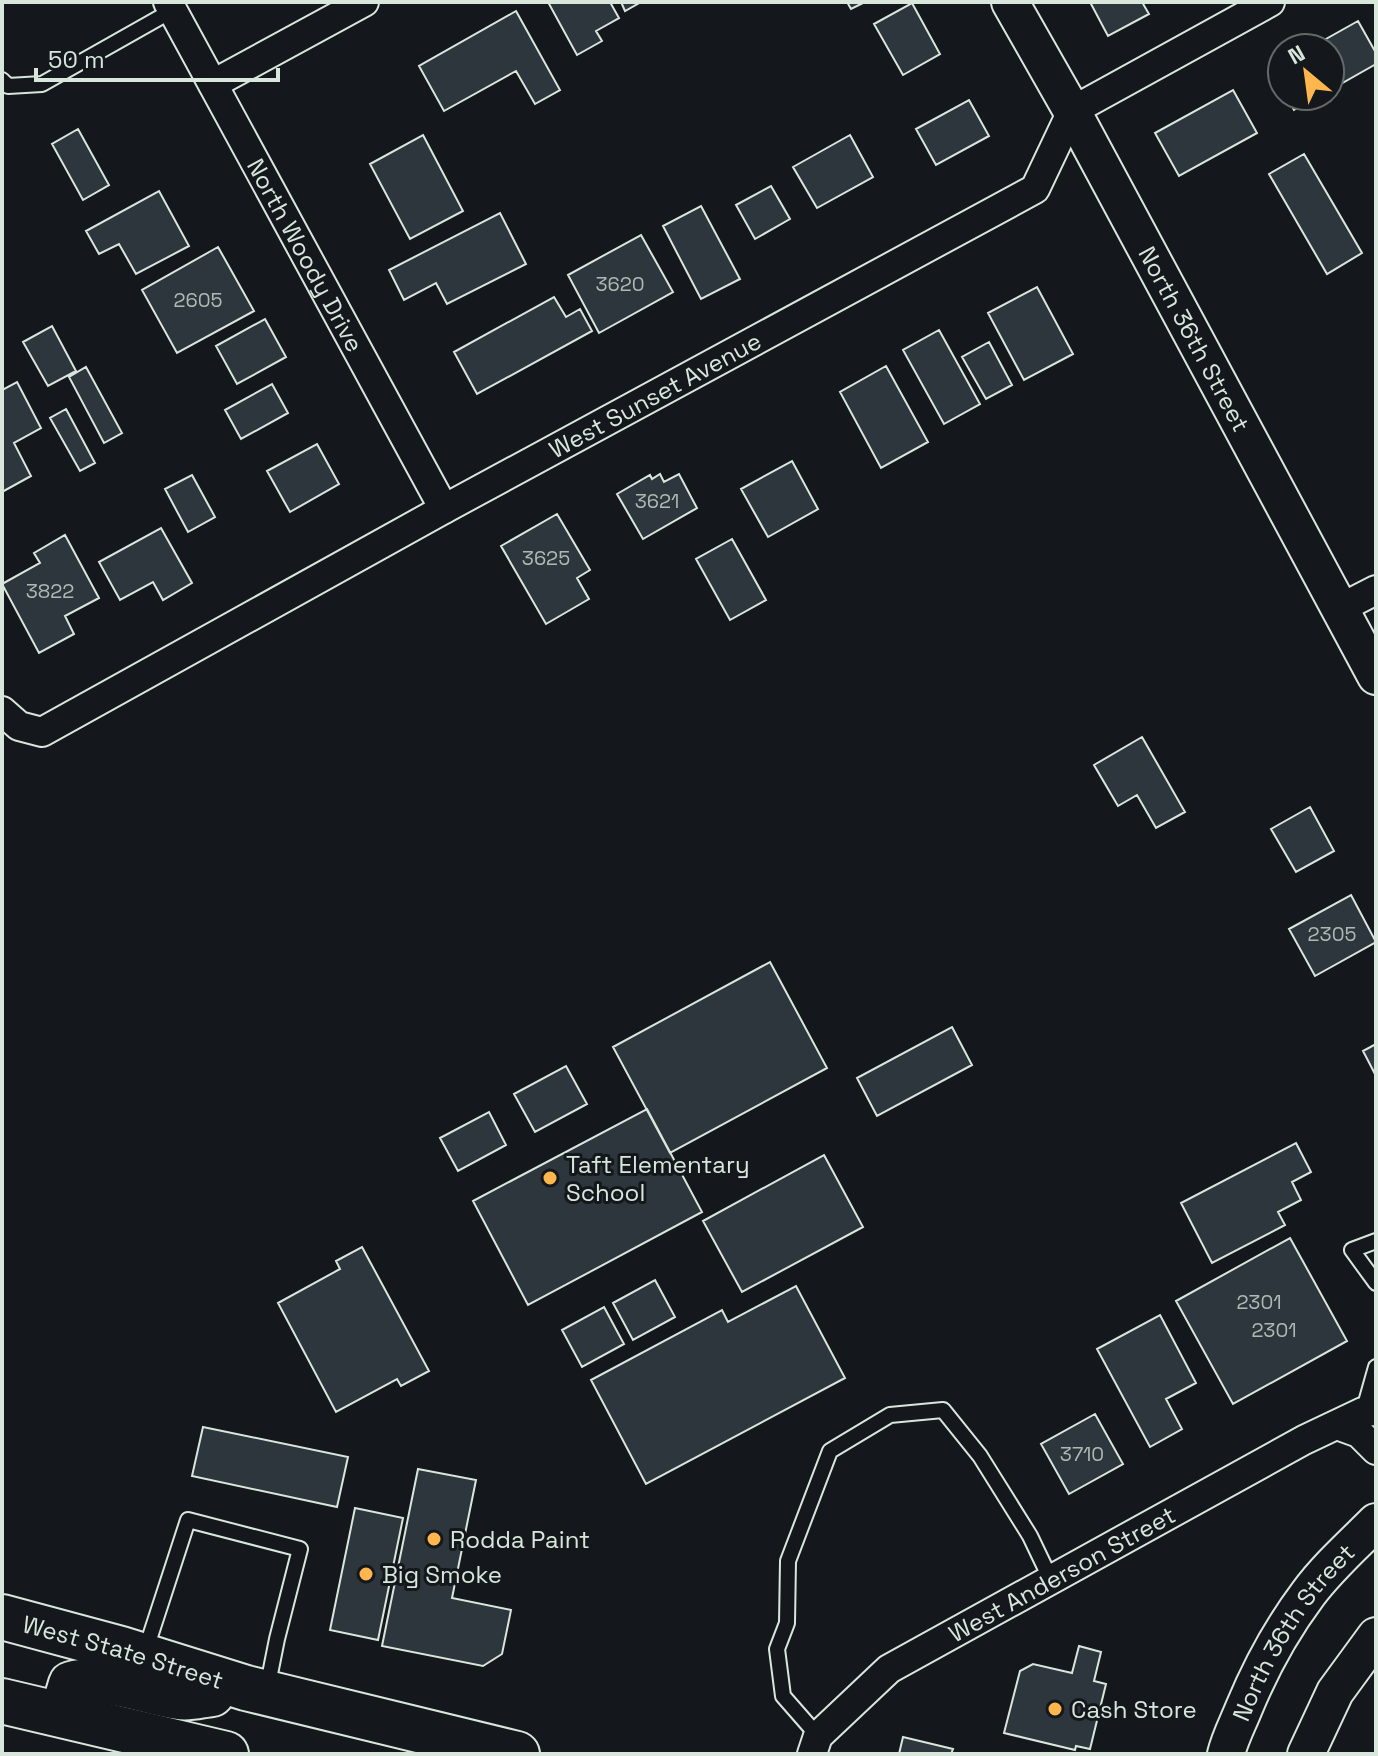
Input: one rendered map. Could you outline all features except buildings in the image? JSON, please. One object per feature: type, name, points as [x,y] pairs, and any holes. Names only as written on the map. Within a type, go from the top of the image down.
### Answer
[{"type":"main road","name":"West State Street","points":[[2,1617],[256,1691],[517,1754]]},
{"type":"main road","name":"West State Street","points":[[62,1714],[71,1684],[84,1680],[115,1683],[183,1698],[256,1691]]},
{"type":"main road","points":[[2,1701],[226,1754]]},
{"type":"street","points":[[213,84],[364,2]]},
{"type":"street","name":"North 36th Street","points":[[1010,2],[1072,111],[1376,676]]},
{"type":"street","points":[[1072,111],[1270,2]]},
{"type":"street","name":"North Woody Drive","points":[[170,6],[444,509]]},
{"type":"street","name":"West Sunset Avenue","points":[[2,711],[19,726],[42,732],[444,509],[1035,189],[1072,111]]},
{"type":"street","points":[[1339,609],[1376,590]]},
{"type":"street","name":"West Anderson Street","points":[[815,1745],[889,1669],[1304,1440],[1362,1426]]},
{"type":"street","name":"North 36th Street","points":[[1226,1754],[1265,1661],[1281,1633],[1309,1592],[1376,1522]]},
{"type":"street","points":[[1306,1754],[1335,1692],[1376,1636]]},
{"type":"lane","points":[[2,80],[8,86],[42,84],[170,6]]},
{"type":"lane","points":[[1376,1241],[1352,1250],[1376,1283]]},
{"type":"lane","points":[[1362,1426],[1376,1367]]},
{"type":"lane","points":[[815,1745],[783,1696],[777,1649],[787,1623],[788,1561],[830,1451],[890,1415],[943,1410],[980,1456],[1030,1536],[1051,1580]]},
{"type":"lane","points":[[144,1656],[188,1520],[300,1549],[277,1639],[256,1691]]},
{"type":"place","name":"Taft Elementary School","points":[[550,1178]]},
{"type":"place","name":"Rodda Paint","points":[[434,1539]]},
{"type":"place","name":"Big Smoke","points":[[366,1574]]},
{"type":"place","name":"Cash Store","points":[[1055,1709]]}]
